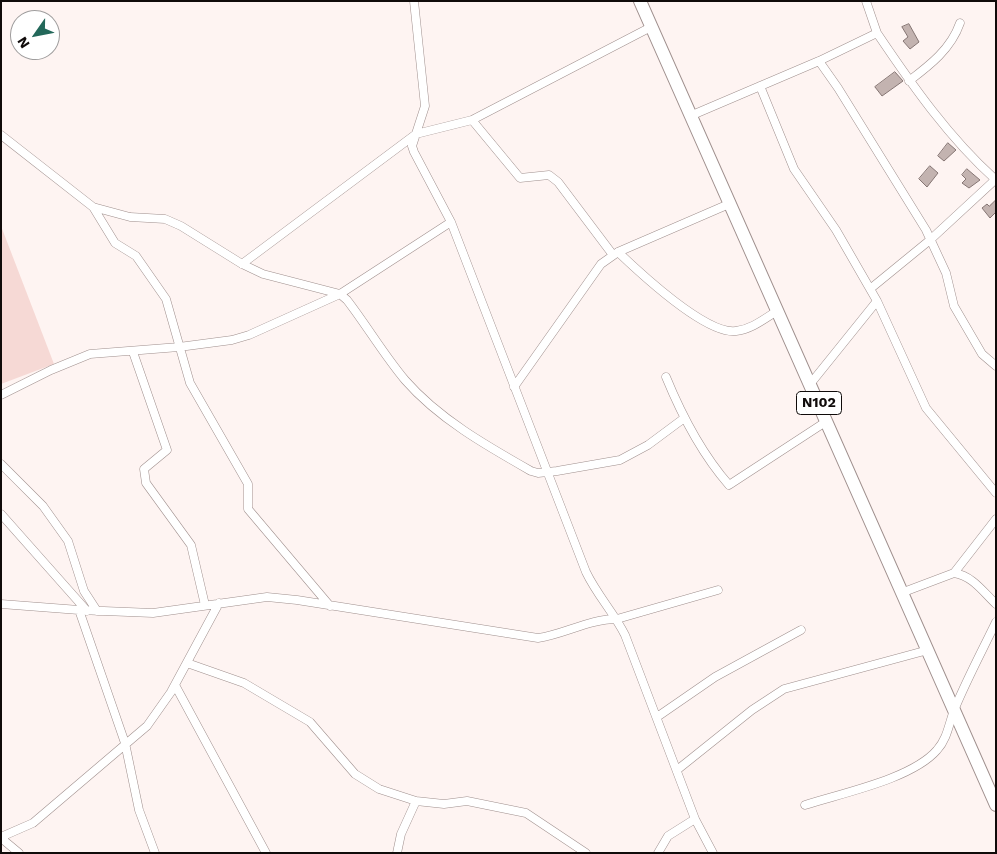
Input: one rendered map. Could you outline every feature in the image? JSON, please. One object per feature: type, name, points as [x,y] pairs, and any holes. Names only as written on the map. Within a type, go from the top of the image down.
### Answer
[{"type":"main road","name":"N102","points":[[640,1],[996,805]]},
{"type":"street","points":[[414,1],[425,106],[412,146],[414,152],[450,222],[594,590],[617,619],[678,770],[695,819],[713,853]]},
{"type":"street","points":[[866,1],[877,33],[909,81],[956,139],[995,180],[930,240],[870,289]]},
{"type":"street","points":[[909,81],[944,51],[957,33],[960,23]]},
{"type":"street","points":[[242,264],[416,134],[472,120],[651,28]]},
{"type":"street","points":[[690,116],[819,61],[877,33]]},
{"type":"street","points":[[819,61],[882,156],[926,230],[946,273],[954,306],[982,354],[996,366]]},
{"type":"street","points":[[760,86],[794,169],[836,230],[877,301],[926,408],[996,493]]},
{"type":"street","points":[[472,120],[520,178],[549,175],[558,182],[616,253],[692,314],[722,329],[734,332],[750,328],[777,310]]},
{"type":"street","points":[[1,134],[93,207],[115,244],[136,256],[163,293],[190,383],[248,484],[248,509],[330,606]]},
{"type":"street","points":[[514,387],[591,276],[616,253],[729,204]]},
{"type":"street","points":[[93,207],[130,217],[166,219],[181,226],[242,264],[281,279],[340,294],[347,300],[405,380],[437,412],[531,471],[538,473],[608,464],[620,460],[648,445],[683,419]]},
{"type":"street","points":[[1,395],[51,370],[90,354],[179,347],[232,340],[249,335],[340,294],[450,222]]},
{"type":"street","points":[[810,384],[877,301]]},
{"type":"street","points":[[133,352],[167,450],[144,469],[143,476],[146,483],[191,545],[205,605]]},
{"type":"street","points":[[666,377],[683,419],[699,446],[729,485],[827,421]]},
{"type":"street","points":[[1,464],[31,492],[68,541],[84,591],[96,611]]},
{"type":"street","points":[[1,514],[83,610],[125,744],[139,810],[155,853]]},
{"type":"street","points":[[954,574],[996,520]]},
{"type":"street","points":[[901,593],[954,574],[962,574],[995,600]]},
{"type":"street","points":[[1,604],[153,613],[267,598],[538,638],[553,636],[601,619],[617,619],[718,590]]},
{"type":"street","points":[[19,853],[1,838],[34,823],[156,715],[175,685],[219,603]]},
{"type":"street","points":[[805,805],[899,776],[918,766],[937,751],[944,740],[954,710],[996,622]]},
{"type":"street","points":[[657,717],[715,678],[801,630]]},
{"type":"street","points":[[678,770],[752,710],[784,689],[928,650]]},
{"type":"street","points":[[187,663],[244,683],[310,722],[355,774],[379,789],[416,801],[444,804],[467,801],[526,813],[586,853]]},
{"type":"street","points":[[175,685],[266,853]]},
{"type":"street","points":[[397,853],[401,834],[416,801]]},
{"type":"street","points":[[658,853],[668,836],[695,819]]},
{"type":"shaded area","points":[[1,226],[54,364],[1,384]]},
{"type":"building","points":[[909,24],[919,42],[910,49],[903,41],[908,37],[902,27]]},
{"type":"building","points":[[895,72],[903,81],[882,96],[875,87]]},
{"type":"building","points":[[948,143],[956,150],[944,161],[938,156]]},
{"type":"building","points":[[930,166],[938,173],[927,187],[919,179]]},
{"type":"building","points":[[967,169],[980,180],[969,188],[962,183],[966,179],[962,175]]},
{"type":"building","points":[[996,200],[996,212],[990,218],[982,208],[987,204],[989,206]]}]
